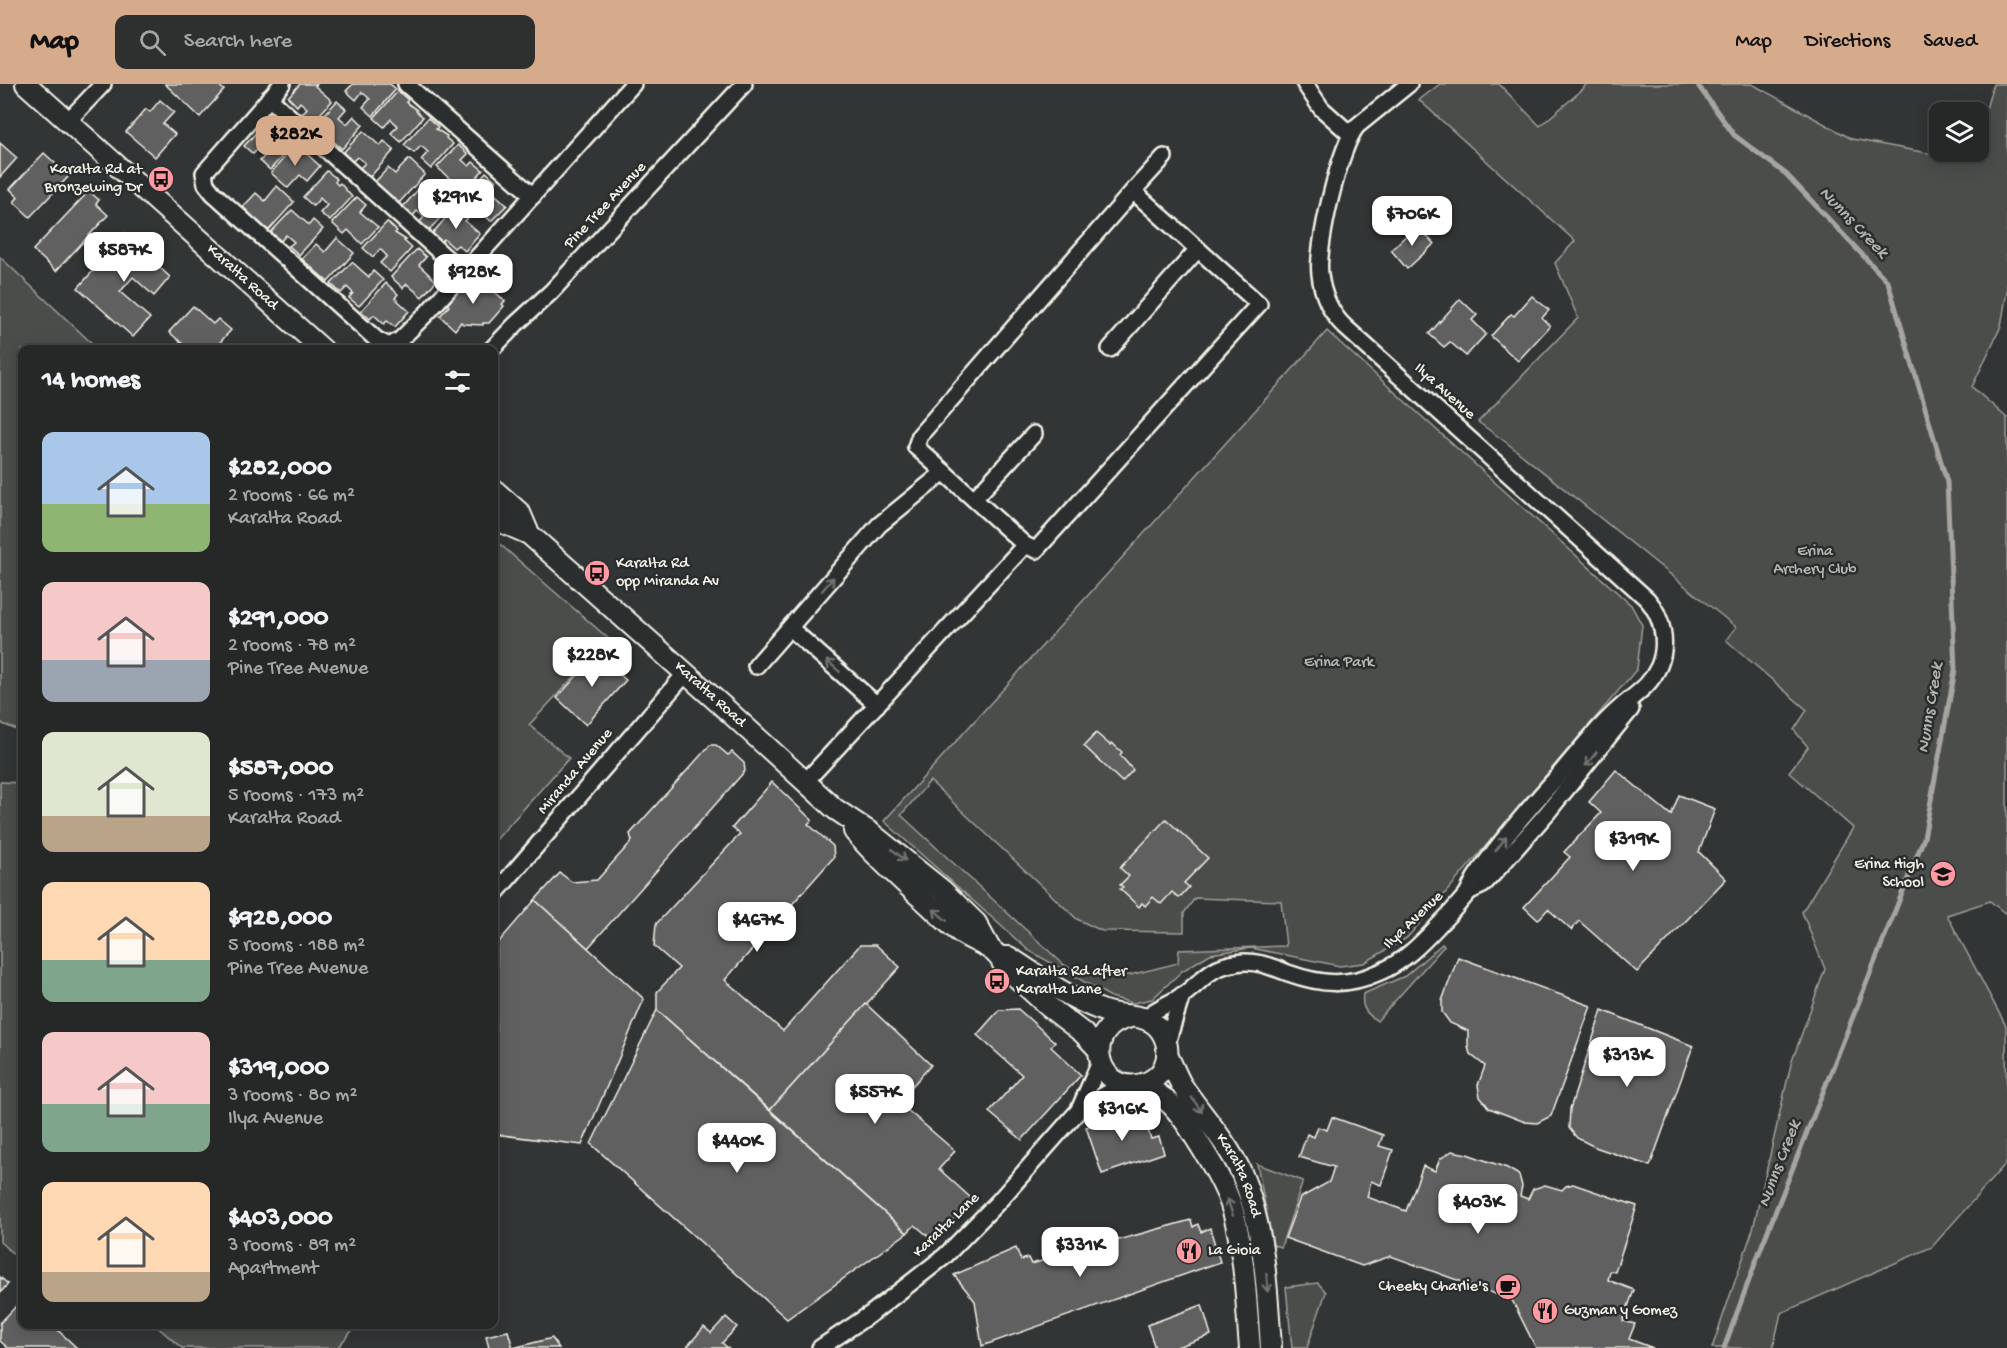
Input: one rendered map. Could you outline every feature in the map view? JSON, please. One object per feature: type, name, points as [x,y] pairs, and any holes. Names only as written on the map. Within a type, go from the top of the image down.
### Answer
[{"type":"street","name":"Karalta Road","points":[[26,84],[317,345]]},
{"type":"street","points":[[68,121],[103,84]]},
{"type":"street","points":[[282,84],[204,173],[206,184],[377,340],[387,345]]},
{"type":"street","points":[[406,84],[533,196]]},
{"type":"street","points":[[391,345],[400,340],[463,273],[633,84]]},
{"type":"street","points":[[1305,84],[1321,108],[1350,134]]},
{"type":"street","name":"Ilya Avenue","points":[[1138,1018],[1182,996],[1213,969],[1238,962],[1266,965],[1302,977],[1336,984],[1357,981],[1393,966],[1437,927],[1468,892],[1474,879],[1514,827],[1558,775],[1623,705],[1637,695],[1657,670],[1664,649],[1661,626],[1655,608],[1341,323],[1332,312],[1320,274],[1320,250],[1340,160],[1350,134],[1369,115],[1409,84]]},
{"type":"street","name":"Pine Tree Avenue","points":[[496,345],[552,292],[742,85]]},
{"type":"street","points":[[269,98],[463,273]]},
{"type":"street","points":[[1133,191],[1259,304],[1036,550],[1025,545],[916,447],[920,435],[1133,191],[1164,157]]},
{"type":"street","points":[[1110,349],[1198,249]]},
{"type":"street","points":[[974,499],[1034,434]]},
{"type":"street","points":[[756,666],[879,525],[944,472]]},
{"type":"street","name":"Karalta Road","points":[[498,494],[520,513],[529,534]]},
{"type":"street","name":"Karalta Road","points":[[498,516],[506,524],[529,534],[835,808],[871,833],[942,890],[976,923],[1004,966],[1049,1007],[1080,1031],[1100,1056],[1105,1071],[1113,1079],[1166,1099],[1183,1118],[1211,1162],[1232,1209],[1241,1251],[1250,1348]]},
{"type":"street","points":[[805,782],[1025,545]]},
{"type":"street","points":[[790,628],[877,705]]},
{"type":"street","name":"Miranda Avenue","points":[[498,890],[686,673]]},
{"type":"street","points":[[994,952],[1009,957],[1074,999],[1103,1011],[1138,1018]]},
{"type":"street","points":[[1131,1084],[1147,1083],[1161,1072],[1182,996]]},
{"type":"street","name":"Karalta Road","points":[[1138,1018],[1155,1024],[1162,1032],[1180,1082],[1229,1150],[1241,1172],[1252,1204],[1265,1258],[1271,1348]]},
{"type":"street","points":[[1100,1056],[1100,1040],[1112,1023],[1121,1019],[1138,1018]]},
{"type":"street","name":"Karalta Lane","points":[[820,1348],[872,1313],[945,1256],[998,1202],[1079,1110],[1100,1056]]},
{"type":"street","name":"Karalta Lane","points":[[1079,1110],[1131,1084]]},
{"type":"green space","name":"Erina Archery Club","points":[[1440,84],[1499,84],[1540,126],[1586,84],[1752,84],[1852,139],[1929,153],[1929,162],[1989,162],[1988,102],[1993,84],[2007,84],[2007,291],[2001,326],[1972,387],[2007,418],[2007,915],[1990,901],[1947,915],[2006,1026],[2007,1162],[1932,1247],[1781,1313],[1773,1348],[1712,1348],[1753,1229],[1791,1064],[1825,969],[1802,912],[1853,828],[1789,772],[1808,747],[1794,730],[1807,710],[1726,640],[1736,627],[1478,422],[1578,318],[1555,263],[1575,241],[1419,100]]},
{"type":"green space","points":[[0,257],[94,345],[18,345],[18,730],[0,721]]},
{"type":"green space","name":"Erina Park","points":[[1327,331],[1631,605],[1642,625],[1637,669],[1407,938],[1364,963],[1340,966],[1251,948],[1210,954],[1182,971],[1152,999],[1133,1003],[1111,997],[1028,950],[884,821]],"holes":[[[930,781],[1077,919],[1102,931],[1184,932],[1184,913],[1195,898],[1281,901],[1286,946],[1179,950],[1178,963],[1130,975],[1078,973],[1063,964],[901,815]]]},
{"type":"green space","points":[[498,543],[609,639],[529,725],[569,758],[498,838]]},
{"type":"green space","points":[[0,782],[18,783],[18,1258],[0,1242]]},
{"type":"green space","points":[[1442,944],[1444,946],[1377,1021],[1367,1013],[1363,1003],[1363,994],[1405,976]]},
{"type":"green space","points":[[1257,1164],[1303,1181],[1281,1247],[1273,1245]]},
{"type":"green space","points":[[1318,1283],[1326,1292],[1307,1348],[1292,1348],[1286,1287]]},
{"type":"green space","points":[[160,1329],[354,1329],[337,1348],[182,1348]]},
{"type":"building","points":[[165,84],[217,84],[224,90],[200,117]]},
{"type":"building","points":[[300,84],[317,84],[315,86],[332,101],[312,123],[302,114],[307,108],[300,102],[297,106],[288,97]]},
{"type":"building","points":[[353,84],[390,84],[396,89],[373,116],[363,107],[370,99],[362,92],[356,100],[346,91]]},
{"type":"building","points":[[398,91],[408,100],[406,102],[423,117],[401,142],[391,133],[398,126],[391,119],[384,127],[374,118]]},
{"type":"building","points":[[160,100],[174,112],[163,124],[175,134],[155,157],[126,132],[146,109],[150,112]]},
{"type":"building","points":[[337,101],[346,109],[339,117],[347,124],[354,116],[363,125],[342,149],[313,127]]},
{"type":"building","points":[[428,118],[438,127],[436,129],[447,136],[446,138],[453,144],[431,169],[421,160],[428,152],[421,146],[414,153],[404,145]]},
{"type":"building","points":[[266,122],[280,132],[279,134],[282,136],[284,134],[294,143],[270,170],[260,161],[267,153],[260,147],[253,154],[244,146]]},
{"type":"building","points":[[363,131],[380,146],[384,141],[394,150],[370,177],[360,168],[365,163],[357,157],[352,162],[342,154]]},
{"type":"building","points":[[0,143],[17,158],[0,177]]},
{"type":"building","points":[[296,144],[320,166],[307,181],[300,175],[288,188],[271,173]]},
{"type":"building","points":[[458,145],[468,154],[462,160],[469,166],[473,162],[483,170],[459,197],[449,188],[454,183],[437,167]]},
{"type":"building","points":[[44,153],[69,176],[30,217],[14,202],[18,197],[10,189]]},
{"type":"building","points":[[409,159],[425,174],[399,203],[375,182],[388,168],[395,174]]},
{"type":"building","points":[[327,171],[337,179],[335,182],[338,185],[340,183],[352,197],[330,221],[320,213],[327,205],[320,198],[313,206],[303,197]]},
{"type":"building","points":[[486,172],[496,181],[489,189],[507,205],[491,221],[476,208],[473,212],[461,201]]},
{"type":"building","points":[[422,185],[439,200],[444,195],[453,204],[429,230],[420,222],[424,217],[417,211],[412,217],[402,208]]},
{"type":"building","points":[[277,186],[294,202],[268,231],[243,207],[256,193],[265,201]]},
{"type":"building","points":[[89,191],[99,200],[96,204],[108,215],[56,271],[33,250]]},
{"type":"building","points":[[357,197],[366,205],[360,212],[378,227],[362,244],[348,230],[344,234],[332,223]]},
{"type":"building","points":[[456,206],[469,217],[465,221],[480,234],[465,251],[458,245],[454,248],[444,239],[440,243],[431,235]]},
{"type":"building","points":[[292,210],[309,225],[313,220],[323,229],[299,255],[289,246],[294,242],[286,235],[281,241],[271,232]]},
{"type":"building","points":[[387,222],[397,231],[395,233],[406,240],[404,241],[412,248],[390,272],[380,263],[387,256],[380,249],[373,257],[363,248]]},
{"type":"building","points":[[1417,225],[1434,244],[1407,269],[1391,250]]},
{"type":"building","points":[[126,233],[161,264],[159,267],[170,277],[154,296],[133,277],[120,292],[150,318],[133,337],[78,288]]},
{"type":"building","points":[[337,238],[354,253],[328,282],[302,259],[316,244],[325,252]]},
{"type":"building","points":[[417,249],[426,257],[419,265],[436,281],[422,297],[407,284],[403,288],[391,277]]},
{"type":"building","points":[[352,262],[369,277],[373,271],[383,280],[359,306],[349,298],[353,293],[347,287],[341,293],[331,284]]},
{"type":"building","points":[[475,274],[505,301],[502,304],[504,306],[489,323],[483,323],[483,325],[461,322],[455,330],[440,316],[449,306],[447,304]]},
{"type":"building","points":[[386,283],[398,294],[395,298],[409,311],[395,327],[387,321],[384,324],[374,315],[370,319],[361,311]]},
{"type":"building","points":[[1532,296],[1549,310],[1542,318],[1550,326],[1518,361],[1491,336]]},
{"type":"building","points":[[1460,299],[1477,315],[1472,320],[1486,334],[1466,356],[1450,342],[1444,347],[1429,334]]},
{"type":"building","points":[[193,306],[213,324],[218,319],[231,330],[218,345],[184,345],[169,332]]},
{"type":"building","points":[[600,650],[612,661],[609,665],[626,680],[586,725],[557,698]]},
{"type":"building","points":[[1096,733],[1122,752],[1120,755],[1133,770],[1122,782],[1084,746]]},
{"type":"building","points":[[710,745],[716,745],[728,755],[732,752],[744,763],[745,771],[588,948],[535,900],[560,873],[572,882],[597,880],[632,841],[630,834]]},
{"type":"building","points":[[1616,770],[1671,815],[1679,795],[1715,809],[1699,852],[1726,879],[1637,972],[1579,921],[1571,930],[1548,909],[1538,920],[1524,907],[1570,857],[1564,852],[1601,813],[1589,802]]},
{"type":"building","points":[[772,782],[812,820],[808,824],[833,846],[834,857],[725,980],[783,1031],[860,945],[876,945],[900,967],[770,1110],[657,1010],[657,992],[679,968],[654,946],[656,924],[740,834],[732,828]]},
{"type":"building","points":[[1166,819],[1208,858],[1184,883],[1189,887],[1179,898],[1172,892],[1161,904],[1153,897],[1145,906],[1142,903],[1139,907],[1120,889],[1123,887],[1120,885],[1129,876],[1120,868]]},
{"type":"building","points":[[535,900],[644,999],[582,1145],[498,1134],[498,943]]},
{"type":"building","points":[[1458,957],[1591,1006],[1551,1116],[1537,1123],[1525,1122],[1489,1108],[1480,1097],[1478,1085],[1485,1066],[1470,1054],[1468,1031],[1450,1023],[1442,1012],[1442,1001]]},
{"type":"building","points":[[866,1004],[931,1065],[898,1102],[955,1151],[939,1169],[972,1199],[934,1241],[915,1225],[907,1233],[770,1110]]},
{"type":"building","points":[[1018,1009],[1055,1042],[1051,1047],[1081,1075],[1022,1140],[989,1112],[1022,1075],[977,1035],[999,1010]]},
{"type":"building","points":[[657,1010],[907,1233],[787,1319],[591,1144]]},
{"type":"building","points":[[1602,1010],[1693,1046],[1650,1166],[1595,1147],[1577,1138],[1569,1128],[1570,1109]]},
{"type":"building","points":[[1133,1112],[1138,1127],[1146,1124],[1151,1139],[1159,1137],[1164,1153],[1102,1174],[1086,1127],[1116,1114],[1117,1117]]},
{"type":"building","points":[[1332,1117],[1383,1135],[1379,1146],[1393,1150],[1381,1185],[1371,1181],[1367,1197],[1406,1211],[1423,1166],[1435,1171],[1440,1159],[1452,1151],[1507,1168],[1519,1175],[1522,1186],[1520,1196],[1528,1199],[1533,1189],[1545,1185],[1562,1190],[1573,1184],[1637,1206],[1615,1272],[1610,1271],[1608,1280],[1634,1290],[1623,1321],[1635,1324],[1629,1339],[1653,1348],[1536,1348],[1512,1300],[1391,1256],[1362,1266],[1285,1238],[1300,1198],[1329,1182],[1334,1167],[1299,1157],[1307,1134],[1314,1137],[1318,1127],[1327,1130]]},
{"type":"building","points":[[1191,1220],[1193,1227],[1198,1224],[1201,1232],[1210,1228],[1220,1262],[982,1346],[975,1301],[954,1275],[1016,1248],[1021,1260],[1028,1258],[1031,1264]]},
{"type":"building","points":[[0,1277],[8,1284],[0,1293]]},
{"type":"building","points":[[18,1304],[18,1329],[56,1329],[77,1348],[8,1348],[0,1341],[0,1323]]},
{"type":"building","points":[[1202,1305],[1211,1335],[1174,1348],[1155,1348],[1147,1325]]},
{"type":"building","points":[[726,1317],[737,1327],[722,1343],[728,1348],[686,1348],[704,1327],[711,1333]]},
{"type":"building","points":[[508,1331],[513,1348],[489,1348],[486,1336]]},
{"type":"building","points":[[552,1338],[559,1348],[513,1348]]},
{"type":"waterway","name":"Nunns Creek","points":[[1697,84],[1734,135],[1786,174],[1888,282],[1947,482],[1955,670],[1924,838],[1759,1253],[1724,1348]]},
{"type":"place","name":"Karalta Rd at Bronzewing Dr","points":[[161,179]]},
{"type":"place","name":"Karalta Rd opp Miranda Av","points":[[597,573]]},
{"type":"place","name":"Erina High School","points":[[1943,874]]},
{"type":"place","name":"Karalta Rd after Karalta Lane","points":[[997,981]]},
{"type":"place","name":"La Gioia","points":[[1189,1251]]},
{"type":"place","name":"Cheeky Charlie's","points":[[1508,1287]]},
{"type":"place","name":"Guzman y Gomez","points":[[1545,1311]]}]
